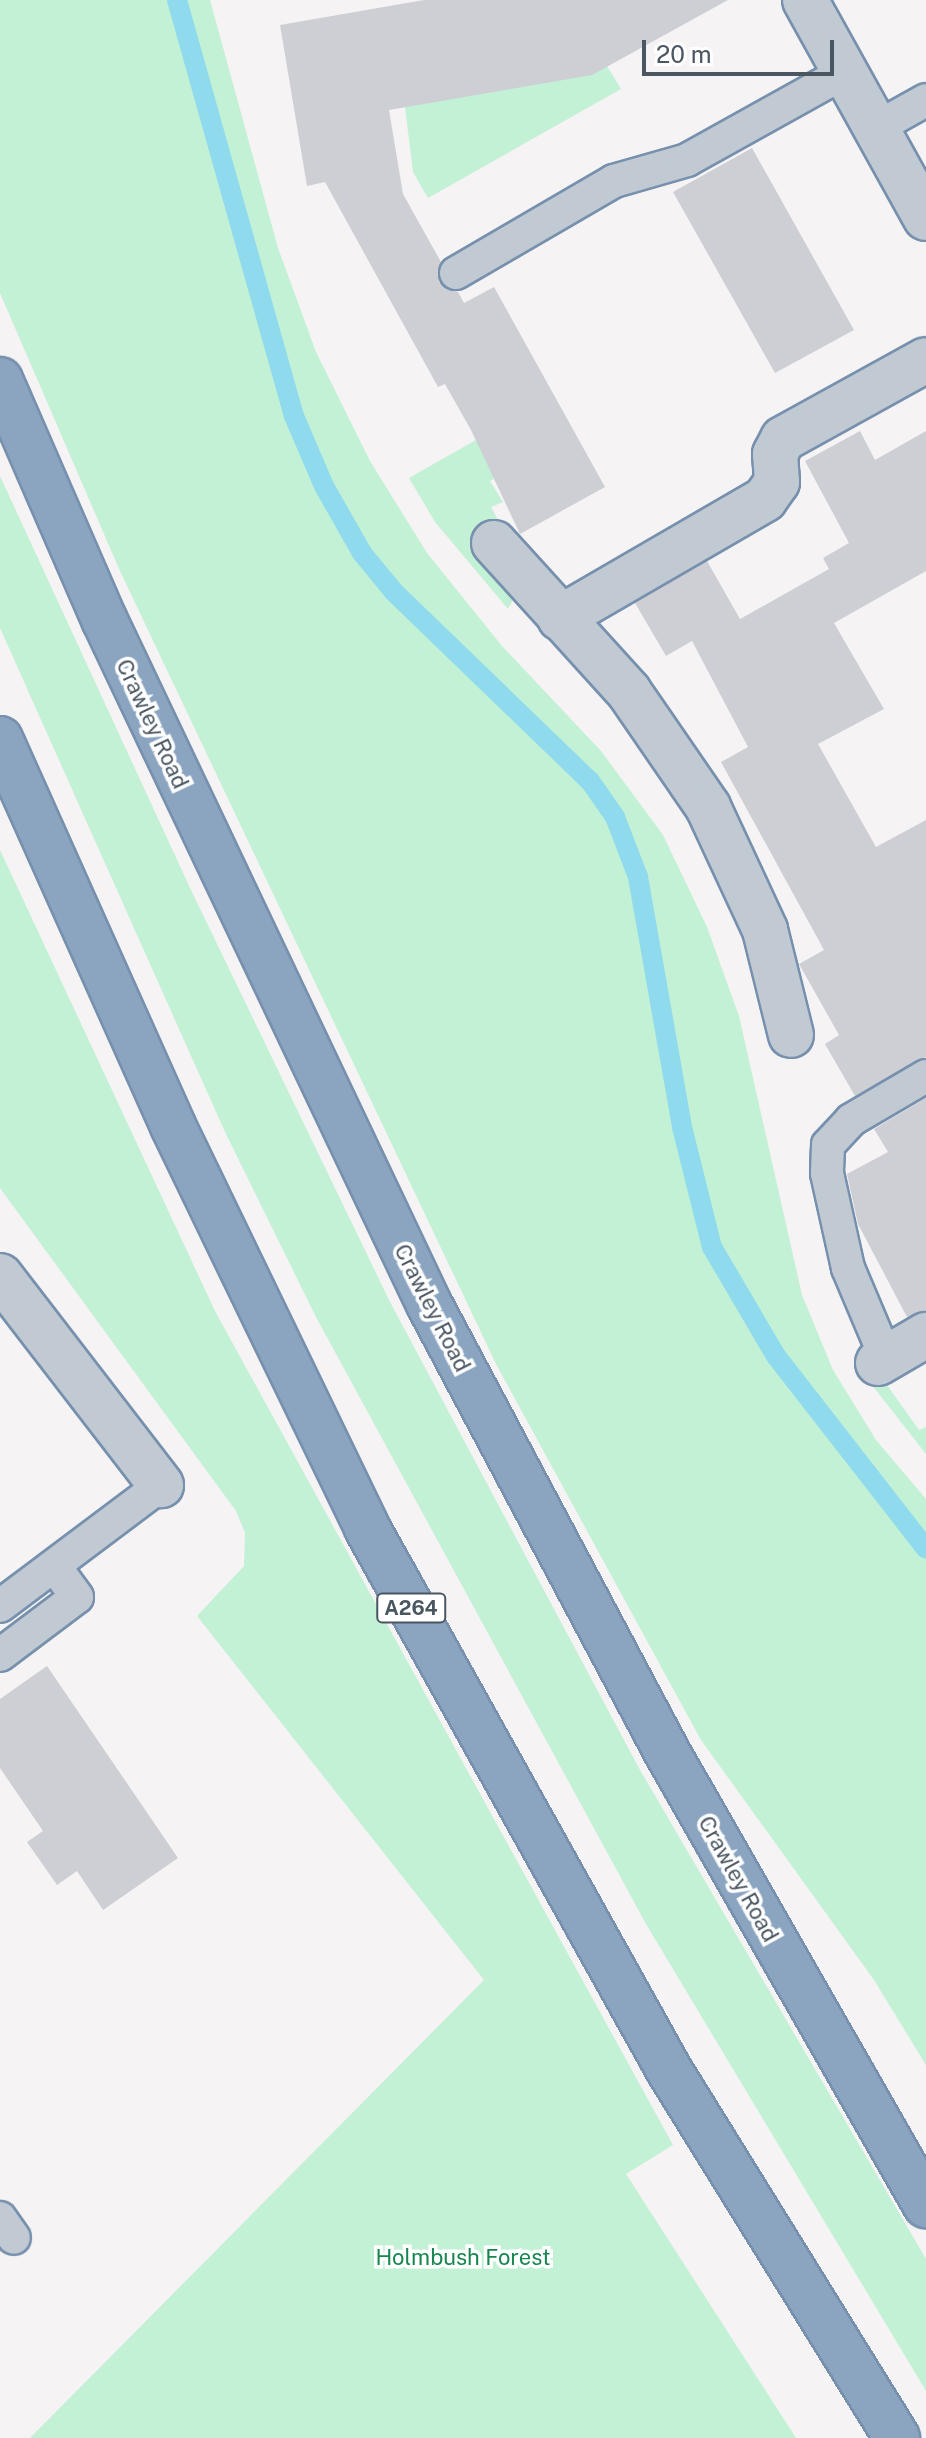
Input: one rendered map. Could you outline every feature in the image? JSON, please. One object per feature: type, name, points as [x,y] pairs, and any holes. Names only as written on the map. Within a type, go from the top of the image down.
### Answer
[{"type":"highway","name":"Crawley Road","points":[[0,380],[117,648],[429,1304],[668,1754],[926,2205]]},
{"type":"highway","name":"A264","points":[[0,739],[173,1126],[367,1528],[669,2070],[897,2438]]},
{"type":"street","points":[[805,0],[926,218]]},
{"type":"street","points":[[560,618],[765,499],[777,482],[775,454],[783,439],[926,360]]},
{"type":"street","points":[[494,543],[629,692],[728,844],[765,930],[791,1035]]},
{"type":"street","points":[[0,1276],[161,1485]]},
{"type":"street","points":[[882,1361],[926,1335]]},
{"type":"lane","points":[[456,273],[614,181],[687,160],[845,72]]},
{"type":"lane","points":[[876,128],[926,100]]},
{"type":"lane","points":[[882,1361],[848,1268],[827,1173],[828,1145],[851,1120],[926,1076]]},
{"type":"lane","points":[[0,1606],[161,1485]]},
{"type":"lane","points":[[0,1655],[77,1597],[55,1567]]},
{"type":"green space","points":[[0,0],[210,0],[278,248],[316,352],[370,461],[427,553],[502,646],[601,751],[663,835],[707,927],[739,1016],[802,1295],[833,1370],[876,1440],[926,1499],[926,2065],[874,1980],[701,1740],[496,1364],[120,571],[0,293]]},
{"type":"green space","points":[[607,66],[621,89],[428,198],[413,172],[405,107]]},
{"type":"green space","points":[[476,440],[497,477],[490,481],[503,502],[491,507],[499,522],[469,547],[514,598],[508,609],[435,522],[409,478]]},
{"type":"green space","points":[[0,476],[191,890],[390,1302],[640,1770],[926,2259],[926,2391],[646,1924],[316,1317],[225,1132],[0,628]]},
{"type":"green space","name":"Holmbush Forest","points":[[0,850],[215,1311],[673,2145],[626,2174],[796,2438],[30,2438],[484,1980],[197,1616],[244,1566],[245,1533],[236,1511],[0,1188]]},
{"type":"green space","points":[[882,1378],[919,1430],[926,1427],[926,1454],[872,1385]]},
{"type":"building","points":[[424,0],[728,0],[592,75],[389,110],[403,194],[441,262],[439,282],[458,292],[464,303],[494,287],[605,487],[520,534],[471,430],[445,384],[438,387],[325,182],[307,186],[280,25]]},
{"type":"building","points":[[752,148],[854,330],[775,373],[673,192]]},
{"type":"building","points":[[860,431],[875,460],[926,431],[926,571],[834,623],[884,709],[818,744],[876,847],[926,820],[926,1057],[855,1096],[825,1044],[839,1035],[799,964],[824,950],[721,762],[748,747],[692,641],[666,656],[635,603],[707,561],[740,619],[829,569],[823,558],[849,543],[805,461]]},
{"type":"building","points":[[926,1098],[926,1310],[907,1317],[858,1224],[847,1174],[888,1152],[874,1129]]},
{"type":"building","points":[[47,1666],[178,1858],[103,1910],[77,1871],[57,1885],[27,1842],[43,1831],[0,1768],[0,1699]]},
{"type":"waterway","points":[[177,0],[294,416],[324,486],[362,553],[394,592],[590,781],[615,817],[638,877],[682,1127],[712,1247],[776,1356],[926,1549]]}]
